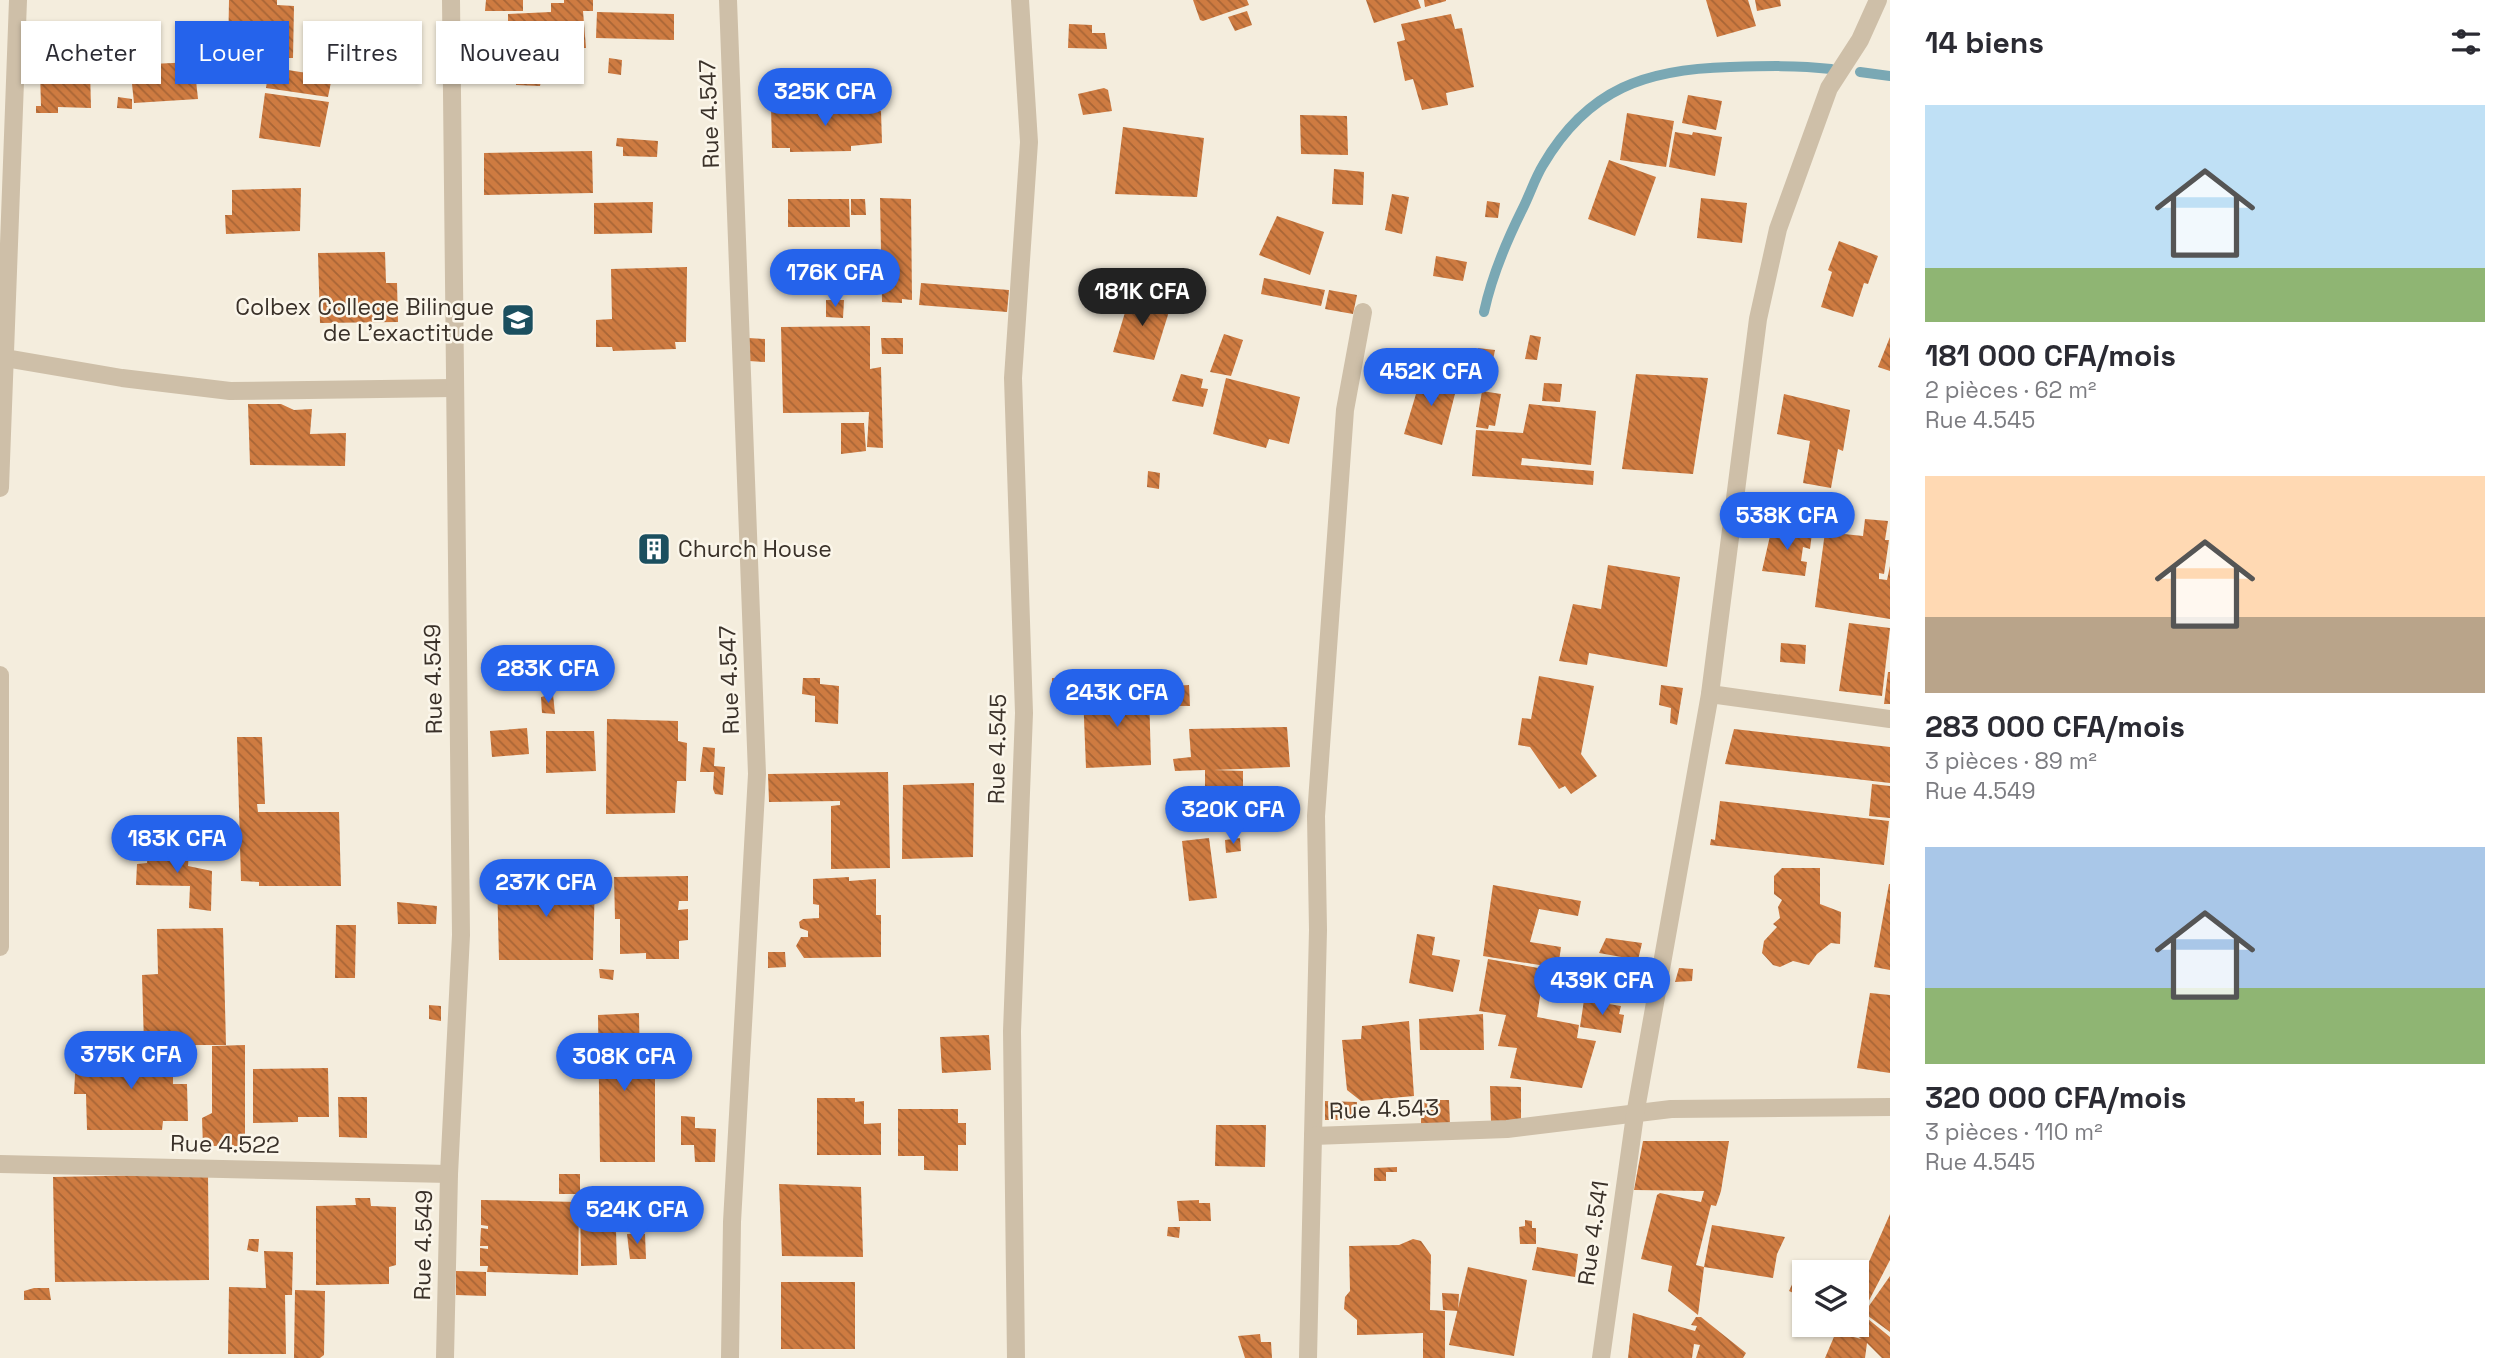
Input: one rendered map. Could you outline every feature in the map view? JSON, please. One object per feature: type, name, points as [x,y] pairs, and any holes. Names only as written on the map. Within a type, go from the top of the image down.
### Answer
[{"type":"street","points":[[0,488],[2,357],[18,0]]},
{"type":"street","name":"Rue 4.549","points":[[445,1358],[449,1174],[461,935],[453,388],[451,0]]},
{"type":"street","name":"Rue 4.547","points":[[728,0],[757,774],[732,1222],[730,1358]]},
{"type":"street","name":"Rue 4.545","points":[[1016,1358],[1012,1031],[1024,713],[1013,378],[1029,142],[1020,0]]},
{"type":"street","name":"Rue 4.541","points":[[1601,1358],[1635,1115],[1710,694],[1758,319],[1778,229],[1829,88],[1860,40],[1878,0]]},
{"type":"street","points":[[1314,1136],[1318,930],[1316,816],[1345,410],[1363,312]]},
{"type":"street","points":[[2,357],[122,378],[230,391],[453,388]]},
{"type":"street","points":[[0,676],[0,947]]},
{"type":"street","points":[[1710,694],[1890,719]]},
{"type":"street","name":"Rue 4.543","points":[[1308,1358],[1314,1136],[1507,1129],[1671,1109],[1890,1107]]},
{"type":"street","name":"Rue 4.522","points":[[0,1164],[449,1174]]},
{"type":"building","points":[[229,0],[277,0],[277,5],[294,6],[293,58],[289,58],[289,21],[229,21]]},
{"type":"building","points":[[486,0],[523,0],[523,11],[485,11]]},
{"type":"building","points":[[564,0],[593,0],[593,11],[583,11],[584,21],[508,21],[508,14],[551,12],[551,3],[564,3]]},
{"type":"building","points":[[1193,0],[1247,0],[1249,5],[1203,21],[1200,20]]},
{"type":"building","points":[[1366,0],[1418,0],[1421,8],[1374,23]]},
{"type":"building","points":[[1424,0],[1446,0],[1446,1],[1425,7]]},
{"type":"building","points":[[1706,0],[1748,0],[1756,26],[1717,37]]},
{"type":"building","points":[[1755,0],[1780,0],[1781,6],[1757,11]]},
{"type":"building","points":[[1247,11],[1252,25],[1235,31],[1228,17]]},
{"type":"building","points":[[597,12],[674,14],[674,40],[596,38]]},
{"type":"building","points":[[1451,14],[1455,29],[1462,28],[1474,87],[1446,93],[1448,105],[1422,110],[1413,79],[1405,81],[1397,42],[1405,40],[1401,24]]},
{"type":"building","points":[[1069,24],[1092,25],[1092,33],[1105,33],[1107,49],[1068,48]]},
{"type":"building","points":[[609,58],[622,60],[621,75],[608,73]]},
{"type":"building","points":[[175,63],[175,84],[196,84],[198,99],[134,103],[132,84],[161,84],[161,64]]},
{"type":"building","points":[[289,70],[303,72],[303,84],[331,84],[328,97],[266,88],[267,84],[289,84]]},
{"type":"building","points":[[40,84],[90,84],[91,108],[58,107],[58,113],[36,113],[36,106],[41,106]]},
{"type":"building","points":[[516,84],[540,84],[540,86]]},
{"type":"building","points":[[1104,88],[1108,90],[1112,111],[1083,115],[1078,94]]},
{"type":"building","points":[[265,93],[329,102],[320,147],[259,138]]},
{"type":"building","points":[[1688,95],[1722,101],[1716,130],[1682,123]]},
{"type":"building","points":[[118,97],[132,99],[132,109],[117,108]]},
{"type":"building","points":[[771,106],[868,107],[869,111],[881,111],[882,143],[851,146],[851,151],[790,152],[790,148],[772,148]]},
{"type":"building","points":[[1627,113],[1674,121],[1666,167],[1620,160]]},
{"type":"building","points":[[1300,115],[1347,116],[1348,155],[1301,154]]},
{"type":"building","points":[[1123,127],[1204,138],[1197,197],[1115,194]]},
{"type":"building","points":[[1675,132],[1722,137],[1715,176],[1669,167]]},
{"type":"building","points":[[617,138],[658,141],[657,157],[623,156],[623,147],[616,146]]},
{"type":"building","points":[[592,151],[593,193],[484,195],[484,153]]},
{"type":"building","points":[[1609,160],[1656,177],[1635,236],[1588,219]]},
{"type":"building","points":[[1334,169],[1364,172],[1363,205],[1332,204]]},
{"type":"building","points":[[301,188],[300,231],[226,234],[225,215],[232,215],[232,190]]},
{"type":"building","points":[[1392,194],[1409,197],[1402,234],[1385,230]]},
{"type":"building","points":[[880,198],[911,199],[912,300],[902,299],[902,303],[882,302]]},
{"type":"building","points":[[1701,198],[1747,203],[1742,243],[1697,238]]},
{"type":"building","points":[[788,199],[849,199],[850,227],[788,227]]},
{"type":"building","points":[[851,199],[865,199],[866,215],[851,215]]},
{"type":"building","points":[[1487,201],[1500,203],[1498,218],[1485,217]]},
{"type":"building","points":[[653,202],[652,233],[594,234],[594,203]]},
{"type":"building","points":[[1277,216],[1324,232],[1310,275],[1259,255]]},
{"type":"building","points":[[1839,241],[1878,256],[1868,284],[1864,283],[1853,317],[1821,307],[1832,272],[1828,270]]},
{"type":"building","points":[[385,252],[386,283],[397,283],[398,322],[320,323],[318,253]]},
{"type":"building","points":[[1436,256],[1467,262],[1463,281],[1433,276]]},
{"type":"building","points":[[687,267],[686,342],[675,342],[676,349],[613,351],[612,347],[596,347],[596,320],[612,319],[611,269]]},
{"type":"building","points":[[1264,278],[1325,290],[1321,306],[1261,294]]},
{"type":"building","points":[[921,283],[1009,290],[1007,312],[919,305]]},
{"type":"building","points":[[1329,290],[1357,295],[1353,314],[1325,309]]},
{"type":"building","points":[[1130,296],[1171,305],[1154,360],[1113,352]]},
{"type":"building","points":[[826,300],[844,300],[843,318],[826,317]]},
{"type":"building","points":[[870,326],[870,369],[881,367],[883,448],[867,447],[869,412],[783,413],[781,327]]},
{"type":"building","points":[[1224,334],[1243,340],[1231,376],[1210,372]]},
{"type":"building","points":[[1530,335],[1541,337],[1537,360],[1525,359]]},
{"type":"building","points":[[1890,337],[1890,371],[1878,367]]},
{"type":"building","points":[[749,338],[765,339],[765,362],[749,361]]},
{"type":"building","points":[[881,338],[903,338],[903,354],[882,354]]},
{"type":"building","points":[[1478,348],[1495,350],[1488,384],[1476,383]]},
{"type":"building","points":[[1418,371],[1458,382],[1442,445],[1404,434],[1416,394],[1411,393]]},
{"type":"building","points":[[1181,374],[1203,379],[1201,388],[1208,389],[1203,407],[1172,401]]},
{"type":"building","points":[[1636,374],[1708,378],[1693,474],[1622,469]]},
{"type":"building","points":[[1226,378],[1300,397],[1289,444],[1269,439],[1266,448],[1213,434]]},
{"type":"building","points":[[1544,383],[1562,384],[1560,402],[1542,401]]},
{"type":"building","points":[[1482,391],[1501,394],[1495,426],[1489,425],[1488,429],[1476,427]]},
{"type":"building","points":[[1784,394],[1850,410],[1843,451],[1838,449],[1831,488],[1803,483],[1810,441],[1777,434]]},
{"type":"building","points":[[248,404],[281,404],[294,410],[312,409],[310,434],[346,433],[345,466],[250,465]]},
{"type":"building","points":[[1529,404],[1596,411],[1591,465],[1522,458],[1521,465],[1594,471],[1593,485],[1472,476],[1476,430],[1523,433]]},
{"type":"building","points":[[841,423],[864,423],[866,451],[841,454]]},
{"type":"building","points":[[1148,471],[1160,473],[1159,489],[1147,487]]},
{"type":"building","points":[[1865,519],[1888,521],[1885,540],[1889,540],[1884,574],[1879,573],[1879,579],[1887,580],[1890,566],[1890,619],[1815,607],[1825,532],[1863,536]]},
{"type":"building","points":[[1772,527],[1812,533],[1810,549],[1803,547],[1801,561],[1807,562],[1805,576],[1762,571]]},
{"type":"building","points":[[1608,565],[1680,577],[1667,667],[1589,653],[1587,665],[1559,661],[1573,604],[1601,609]]},
{"type":"building","points":[[1849,623],[1890,628],[1882,696],[1839,691]]},
{"type":"building","points":[[1781,643],[1806,645],[1805,664],[1780,662]]},
{"type":"building","points":[[1888,672],[1890,704],[1884,704]]},
{"type":"building","points":[[1539,676],[1594,686],[1581,754],[1597,776],[1571,794],[1565,786],[1559,789],[1530,747],[1518,745],[1522,718],[1531,719]]},
{"type":"building","points":[[803,678],[820,678],[820,684],[839,686],[838,724],[815,722],[815,696],[802,694]]},
{"type":"building","points":[[1052,678],[1073,679],[1072,696],[1052,695]]},
{"type":"building","points":[[1189,685],[1190,706],[1172,706],[1171,686]]},
{"type":"building","points":[[1661,685],[1683,688],[1677,725],[1670,723],[1671,708],[1659,705]]},
{"type":"building","points":[[1149,691],[1151,765],[1086,768],[1083,693]]},
{"type":"building","points":[[553,694],[555,714],[542,713],[541,697]]},
{"type":"building","points":[[607,719],[678,721],[678,741],[687,743],[686,781],[677,781],[675,813],[606,814]]},
{"type":"building","points":[[1287,727],[1290,767],[1214,770],[1243,771],[1243,807],[1237,807],[1238,816],[1226,815],[1225,807],[1205,807],[1205,770],[1175,771],[1173,759],[1191,757],[1189,729]]},
{"type":"building","points":[[527,728],[529,754],[492,757],[490,731]]},
{"type":"building","points":[[1734,729],[1890,747],[1890,783],[1725,764]]},
{"type":"building","points":[[546,731],[594,731],[596,771],[546,773]]},
{"type":"building","points":[[237,737],[262,737],[265,804],[257,804],[258,812],[339,812],[341,886],[259,886],[259,882],[241,881]]},
{"type":"building","points":[[703,747],[715,748],[714,766],[725,767],[723,795],[715,794],[713,789],[714,772],[700,772]]},
{"type":"building","points":[[888,772],[890,868],[831,869],[831,806],[840,805],[840,801],[769,802],[768,774]]},
{"type":"building","points":[[974,783],[973,857],[902,859],[903,785]]},
{"type":"building","points":[[1872,784],[1890,786],[1890,818],[1869,816]]},
{"type":"building","points":[[1720,801],[1889,821],[1884,865],[1710,845],[1711,839],[1715,840]]},
{"type":"building","points":[[1180,821],[1195,821],[1195,830],[1181,830]]},
{"type":"building","points":[[1209,838],[1217,898],[1189,901],[1182,841]]},
{"type":"building","points":[[1240,838],[1241,851],[1226,853],[1225,840]]},
{"type":"building","points":[[149,847],[189,850],[188,866],[212,871],[211,911],[189,908],[190,886],[136,885],[137,864],[147,863]]},
{"type":"building","points":[[1782,868],[1820,868],[1820,904],[1841,912],[1840,944],[1831,943],[1817,954],[1809,965],[1793,961],[1780,967],[1773,965],[1762,953],[1764,941],[1777,927],[1773,924],[1780,918],[1778,907],[1782,900],[1774,894],[1774,876]]},
{"type":"building","points":[[688,876],[688,901],[679,901],[678,910],[688,909],[688,940],[679,941],[679,959],[646,959],[646,953],[620,954],[620,919],[615,919],[614,877]]},
{"type":"building","points":[[849,877],[849,881],[876,879],[876,915],[881,915],[881,957],[804,958],[796,946],[801,937],[808,937],[808,931],[800,928],[799,922],[803,919],[819,918],[819,905],[813,904],[813,879]]},
{"type":"building","points":[[497,878],[595,878],[593,960],[499,960]]},
{"type":"building","points":[[1890,884],[1890,970],[1874,967]]},
{"type":"building","points":[[1493,885],[1581,901],[1578,916],[1539,909],[1530,942],[1561,947],[1558,968],[1483,956]]},
{"type":"building","points":[[397,902],[437,906],[436,924],[398,924]]},
{"type":"building","points":[[336,925],[356,925],[355,978],[335,978]]},
{"type":"building","points":[[223,928],[226,1045],[144,1045],[142,975],[158,974],[157,929]]},
{"type":"building","points":[[1417,934],[1435,937],[1432,955],[1460,960],[1453,992],[1409,983]]},
{"type":"building","points":[[1606,938],[1642,943],[1638,960],[1599,953]]},
{"type":"building","points":[[768,952],[785,952],[786,967],[768,968]]},
{"type":"building","points":[[1488,959],[1544,969],[1537,1017],[1579,1025],[1577,1038],[1596,1041],[1582,1088],[1510,1078],[1517,1048],[1498,1046],[1506,1015],[1479,1011]]},
{"type":"building","points":[[1679,968],[1693,969],[1692,981],[1675,982]]},
{"type":"building","points":[[599,969],[614,970],[613,980],[600,978]]},
{"type":"building","points":[[1870,993],[1890,995],[1890,1073],[1857,1068]]},
{"type":"building","points":[[1584,1000],[1621,1006],[1619,1014],[1624,1015],[1621,1033],[1580,1027]]},
{"type":"building","points":[[429,1005],[441,1006],[441,1021],[429,1019]]},
{"type":"building","points":[[639,1013],[640,1075],[655,1076],[655,1162],[600,1162],[598,1015]]},
{"type":"building","points":[[1483,1014],[1484,1050],[1420,1050],[1419,1019]]},
{"type":"building","points":[[1409,1021],[1414,1096],[1361,1101],[1347,1090],[1342,1040],[1361,1039],[1362,1026]]},
{"type":"building","points":[[989,1035],[991,1070],[942,1073],[940,1037]]},
{"type":"building","points":[[245,1045],[245,1146],[203,1146],[202,1118],[212,1113],[212,1046]]},
{"type":"building","points":[[120,1051],[173,1051],[173,1084],[187,1084],[188,1121],[163,1121],[162,1130],[87,1130],[86,1094],[74,1094],[76,1057],[121,1055]]},
{"type":"building","points":[[328,1068],[329,1117],[298,1117],[298,1122],[253,1123],[253,1069]]},
{"type":"building","points":[[1490,1086],[1521,1087],[1521,1123],[1491,1122]]},
{"type":"building","points":[[338,1097],[367,1097],[367,1138],[339,1137]]},
{"type":"building","points":[[817,1098],[855,1098],[855,1102],[864,1101],[864,1124],[881,1123],[881,1155],[817,1155]]},
{"type":"building","points":[[1421,1100],[1449,1100],[1450,1125],[1421,1124]]},
{"type":"building","points":[[1325,1101],[1357,1102],[1356,1120],[1325,1120]]},
{"type":"building","points":[[898,1109],[958,1109],[958,1123],[966,1123],[966,1145],[958,1145],[958,1171],[924,1170],[924,1156],[898,1156]]},
{"type":"building","points":[[681,1116],[695,1117],[695,1128],[716,1129],[715,1162],[695,1162],[694,1145],[681,1145]]},
{"type":"building","points":[[1216,1125],[1266,1125],[1265,1167],[1215,1166]]},
{"type":"building","points":[[1643,1141],[1729,1141],[1721,1191],[1716,1206],[1711,1205],[1696,1265],[1704,1267],[1698,1315],[1668,1291],[1672,1266],[1641,1259],[1657,1195],[1660,1193],[1701,1202],[1704,1191],[1634,1190]]},
{"type":"building","points":[[1397,1167],[1397,1172],[1386,1172],[1386,1181],[1374,1181],[1374,1168]]},
{"type":"building","points":[[208,1174],[209,1280],[55,1282],[53,1177]]},
{"type":"building","points":[[559,1174],[580,1174],[580,1194],[559,1194]]},
{"type":"building","points":[[779,1184],[861,1187],[863,1257],[782,1256]]},
{"type":"building","points":[[615,1196],[617,1265],[581,1266],[580,1197]]},
{"type":"building","points":[[355,1198],[370,1198],[371,1206],[396,1207],[396,1265],[389,1267],[389,1284],[316,1285],[316,1206],[356,1205]]},
{"type":"building","points":[[481,1200],[579,1202],[578,1275],[487,1272],[488,1266],[480,1266],[480,1248],[488,1249],[488,1246],[480,1246],[481,1228],[488,1229],[488,1226],[481,1225]]},
{"type":"building","points":[[1199,1200],[1199,1203],[1210,1203],[1211,1221],[1179,1221],[1177,1201]]},
{"type":"building","points":[[1890,1214],[1890,1260],[1869,1300],[1869,1262]]},
{"type":"building","points":[[1525,1220],[1532,1221],[1532,1228],[1536,1228],[1536,1244],[1520,1244],[1519,1227],[1525,1226]]},
{"type":"building","points":[[1712,1225],[1785,1237],[1777,1254],[1773,1278],[1704,1267]]},
{"type":"building","points":[[1168,1227],[1180,1227],[1179,1238],[1167,1236]]},
{"type":"building","points":[[627,1234],[645,1234],[646,1259],[630,1259]]},
{"type":"building","points":[[249,1239],[259,1239],[258,1252],[247,1250]]},
{"type":"building","points":[[1413,1239],[1421,1241],[1431,1255],[1430,1310],[1445,1311],[1445,1358],[1423,1358],[1423,1333],[1357,1335],[1357,1320],[1344,1309],[1345,1297],[1350,1291],[1349,1246],[1399,1245]]},
{"type":"building","points":[[1537,1247],[1578,1254],[1575,1277],[1532,1270]]},
{"type":"building","points":[[264,1251],[293,1252],[292,1295],[285,1295],[286,1354],[228,1354],[229,1287],[266,1288]]},
{"type":"building","points":[[1468,1267],[1527,1280],[1514,1356],[1449,1345]]},
{"type":"building","points":[[456,1271],[486,1272],[486,1296],[456,1295]]},
{"type":"building","points":[[1890,1276],[1890,1332],[1869,1317],[1869,1306]]},
{"type":"building","points":[[781,1282],[855,1282],[855,1349],[781,1349]]},
{"type":"building","points":[[49,1288],[51,1300],[24,1300],[24,1291]]},
{"type":"building","points":[[295,1290],[325,1291],[324,1355],[320,1358],[294,1358]]},
{"type":"building","points":[[1442,1293],[1459,1294],[1458,1311],[1443,1310]]},
{"type":"building","points":[[1633,1313],[1695,1331],[1697,1326],[1691,1325],[1696,1317],[1701,1317],[1746,1353],[1743,1358],[1696,1358],[1700,1345],[1694,1344],[1692,1358],[1628,1358]]},
{"type":"building","points":[[1869,1320],[1890,1337],[1890,1358],[1882,1358],[1867,1343],[1865,1358],[1825,1358],[1834,1337],[1861,1339],[1859,1337],[1869,1337]]},
{"type":"building","points":[[1260,1334],[1261,1342],[1271,1342],[1272,1358],[1245,1358],[1238,1336]]},
{"type":"waterway","points":[[1484,312],[1500,259],[1540,170],[1580,117],[1600,101],[1622,88],[1672,72],[1755,66],[1831,69]]},
{"type":"waterway","points":[[1860,72],[1890,76]]},
{"type":"place","name":"Colbex College Bilingue de L'exactitude","points":[[518,320]]},
{"type":"place","name":"Church House","points":[[654,549]]}]
